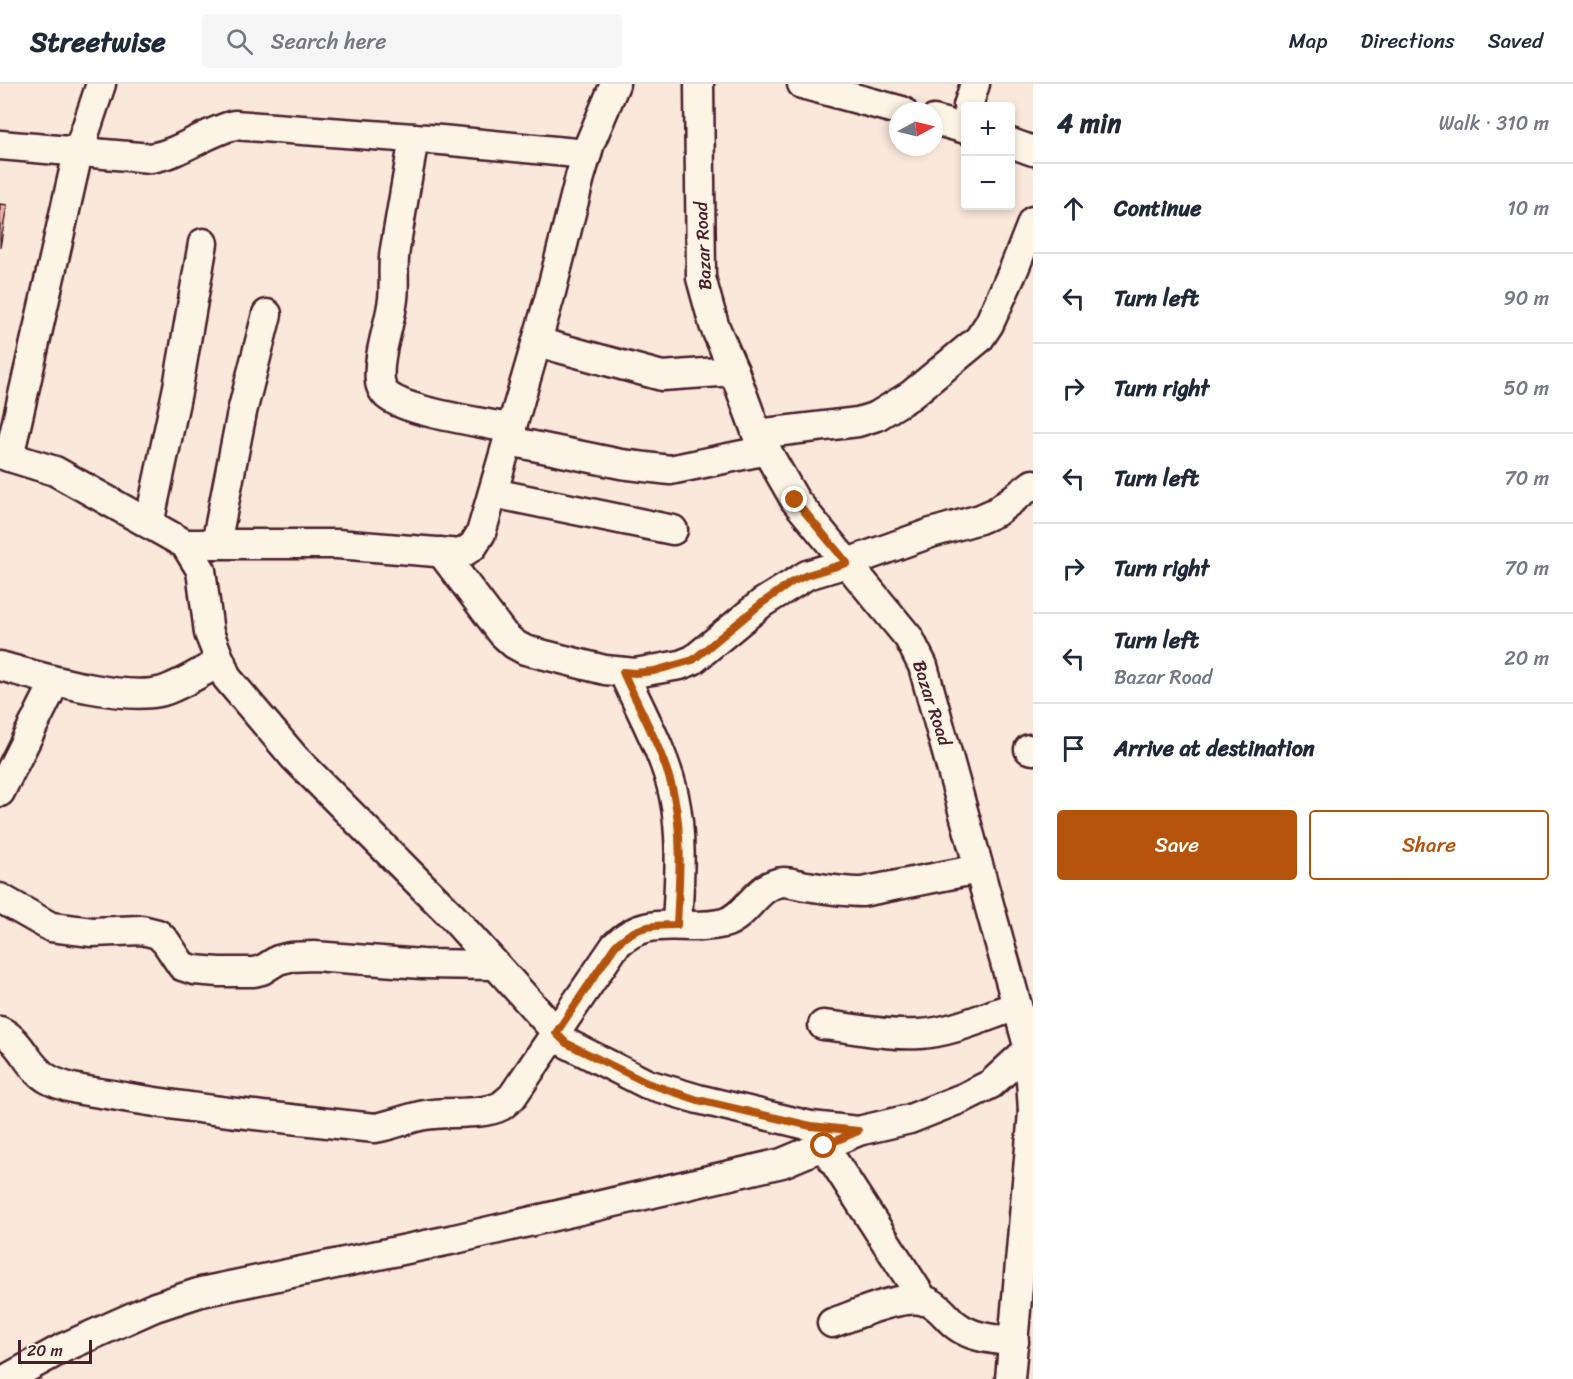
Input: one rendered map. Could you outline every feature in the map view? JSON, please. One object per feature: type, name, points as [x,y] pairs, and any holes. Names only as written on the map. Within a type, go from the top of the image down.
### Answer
[{"type":"street","points":[[101,84],[78,153],[4,455],[56,471],[185,544],[337,544],[461,554],[473,546],[481,533],[511,435],[587,154],[615,84]]},
{"type":"street","name":"Bazar Road","points":[[699,84],[701,278],[714,326],[762,442],[795,500],[909,638],[923,666],[1017,1006],[1031,1046],[1033,1111],[1010,1379]]},
{"type":"street","points":[[802,84],[889,107]]},
{"type":"street","points":[[970,102],[975,84]]},
{"type":"street","points":[[943,120],[961,119]]},
{"type":"street","points":[[0,145],[151,158],[168,155],[218,129],[234,125],[587,154]]},
{"type":"street","points":[[414,138],[393,263],[394,298],[379,371],[380,384],[386,395],[423,410],[621,464],[670,470],[762,442],[858,422],[885,412],[911,395],[979,339],[993,315],[1033,221]]},
{"type":"street","points":[[1015,144],[1033,151]]},
{"type":"street","points":[[149,524],[178,387],[203,243]]},
{"type":"street","points":[[216,544],[242,412],[267,314]]},
{"type":"street","points":[[537,342],[662,375],[734,371]]},
{"type":"street","points":[[441,552],[503,634],[514,644],[525,650],[567,662],[623,672],[654,671],[693,660],[762,603],[792,582],[893,545],[980,519],[996,512],[1033,484]]},
{"type":"street","points":[[493,493],[673,530]]},
{"type":"street","points":[[185,544],[201,570],[209,633],[227,678],[294,757],[450,914],[566,1043],[657,1087],[698,1100],[811,1126],[858,1131]]},
{"type":"street","points":[[0,666],[55,682],[115,691],[153,692],[163,691],[220,662]]},
{"type":"street","points":[[623,672],[666,769],[674,794],[678,815],[677,925]]},
{"type":"street","points":[[0,792],[55,682]]},
{"type":"street","points":[[0,1031],[18,1044],[31,1063],[46,1078],[65,1086],[188,1107],[375,1128],[392,1126],[413,1117],[487,1110],[500,1106],[512,1097],[615,946],[625,936],[639,928],[658,925],[710,925],[726,922],[740,915],[769,886],[783,882],[846,892],[862,892],[979,869]]},
{"type":"street","points":[[0,898],[51,927],[92,932],[142,930],[158,934],[182,966],[194,970],[254,972],[278,960],[314,956],[422,964],[495,965]]},
{"type":"street","points":[[824,1024],[901,1034],[920,1034],[937,1032],[1017,1006]]},
{"type":"street","points":[[9,1377],[63,1348],[155,1306],[201,1292],[455,1239],[782,1163],[858,1131],[910,1119],[965,1097],[991,1084],[1031,1046]]},
{"type":"street","points":[[824,1146],[924,1301]]},
{"type":"street","points":[[832,1323],[898,1301],[917,1299],[941,1310],[956,1325],[971,1335],[1014,1342]]},
{"type":"building","points":[[0,204],[7,205],[0,248]]},
{"type":"route","points":[[795,500],[847,563],[792,582],[762,603],[693,660],[654,671],[623,672],[666,769],[674,794],[678,815],[677,925],[639,928],[625,936],[615,946],[556,1033],[566,1043],[647,1083],[698,1100],[811,1126],[858,1131],[824,1146]]}]
